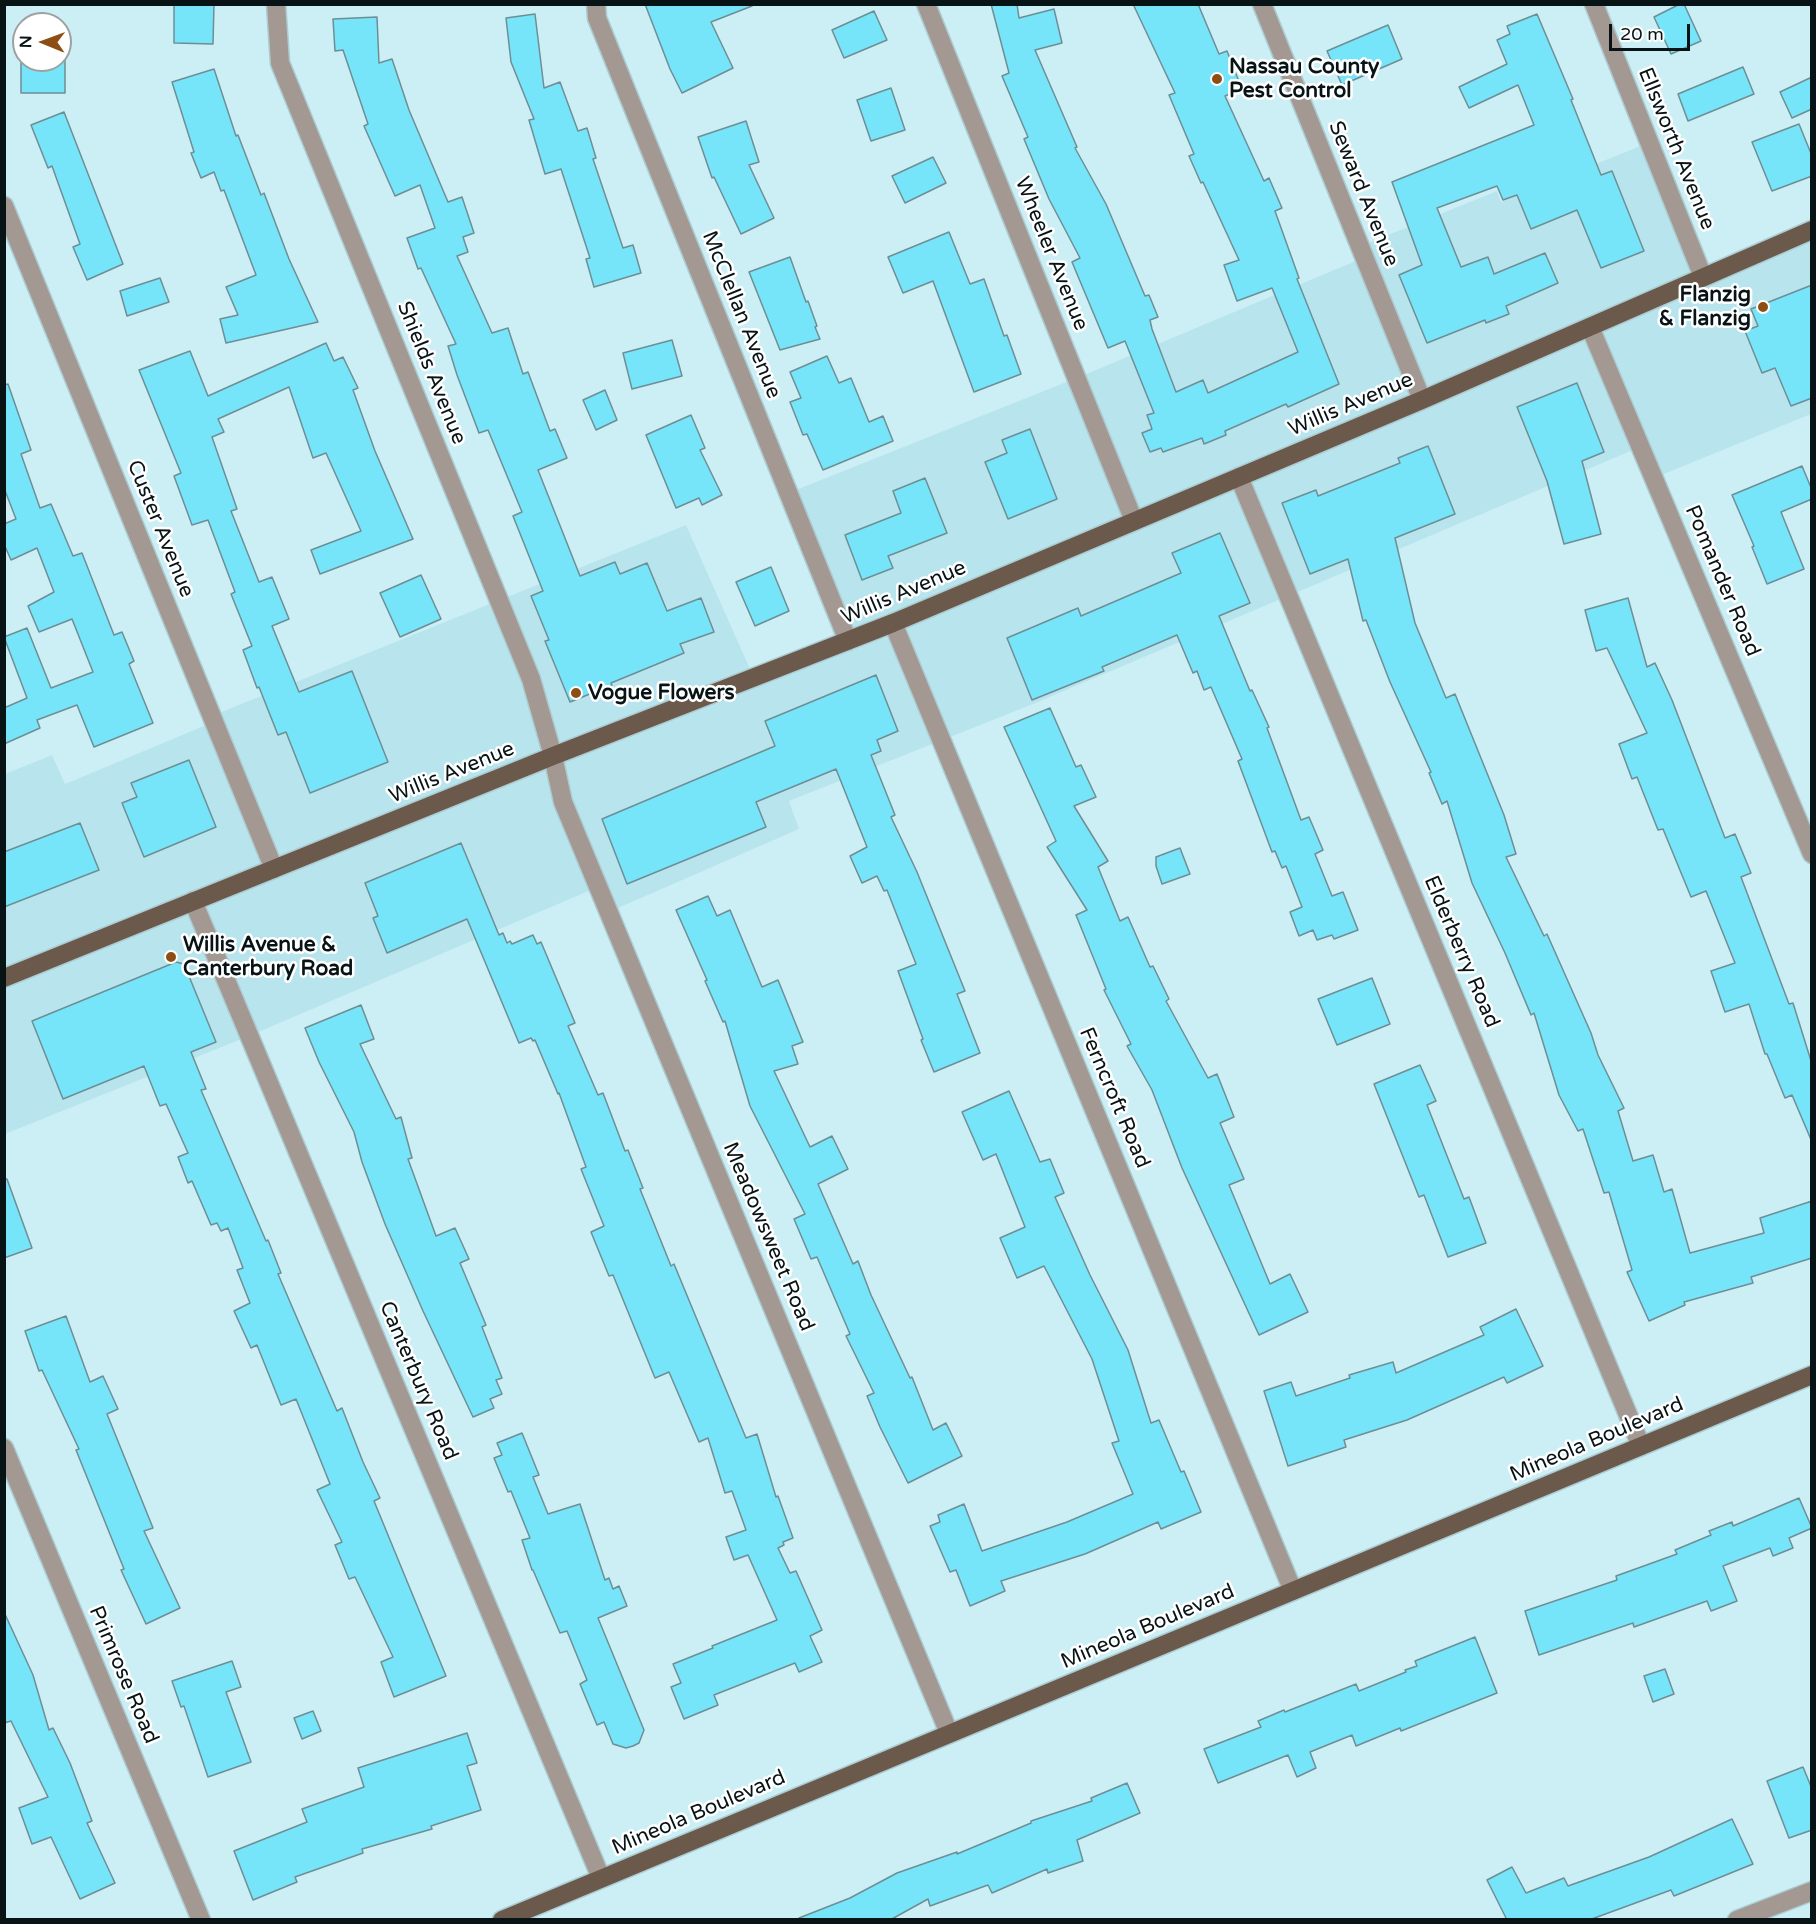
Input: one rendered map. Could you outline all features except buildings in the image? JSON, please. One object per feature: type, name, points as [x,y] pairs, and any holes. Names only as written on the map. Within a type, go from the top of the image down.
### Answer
[{"type":"main road","name":"Willis Avenue","points":[[4,978],[553,756],[893,623],[1422,400],[1812,230]]},
{"type":"main road","name":"Mineola Boulevard","points":[[502,1920],[1812,1375]]},
{"type":"street","name":"Shields Avenue","points":[[276,4],[280,63],[531,679],[553,756]]},
{"type":"street","name":"McClellan Avenue","points":[[596,4],[597,18],[848,641]]},
{"type":"street","name":"Wheeler Avenue","points":[[926,4],[1134,521]]},
{"type":"street","name":"Seward Avenue","points":[[1262,4],[1422,400]]},
{"type":"street","name":"Ellsworth Avenue","points":[[1594,4],[1703,277]]},
{"type":"street","name":"Custer Avenue","points":[[4,206],[274,868]]},
{"type":"street","name":"Pomander Road","points":[[1590,327],[1812,854]]},
{"type":"street","name":"Elderberry Road","points":[[1239,477],[1641,1446]]},
{"type":"street","name":"Ferncroft Road","points":[[893,623],[1293,1591]]},
{"type":"street","name":"Meadowsweet Road","points":[[553,756],[563,802],[949,1733]]},
{"type":"street","name":"Canterbury Road","points":[[193,901],[601,1878]]},
{"type":"street","name":"Primrose Road","points":[[4,1448],[201,1920]]},
{"type":"street","points":[[1737,1920],[1812,1891]]},
{"type":"shaded area","points":[[1648,143],[1703,277],[1811,230],[1811,414],[1654,478],[1640,447],[1033,704],[789,801],[799,829],[609,912],[598,887],[249,1036],[5,1134],[5,774],[52,755],[65,784],[211,723],[209,717],[686,525],[754,678],[846,641],[791,492],[1084,375],[1365,257],[1361,246],[1497,191],[1501,202]]},
{"type":"place","name":"Nassau County Pest Control","points":[[1217,79]]},
{"type":"place","name":"Flanzig & Flanzig","points":[[1763,307]]},
{"type":"place","name":"Vogue Flowers","points":[[576,693]]},
{"type":"place","name":"Willis Avenue & Canterbury Road","points":[[171,957]]}]
